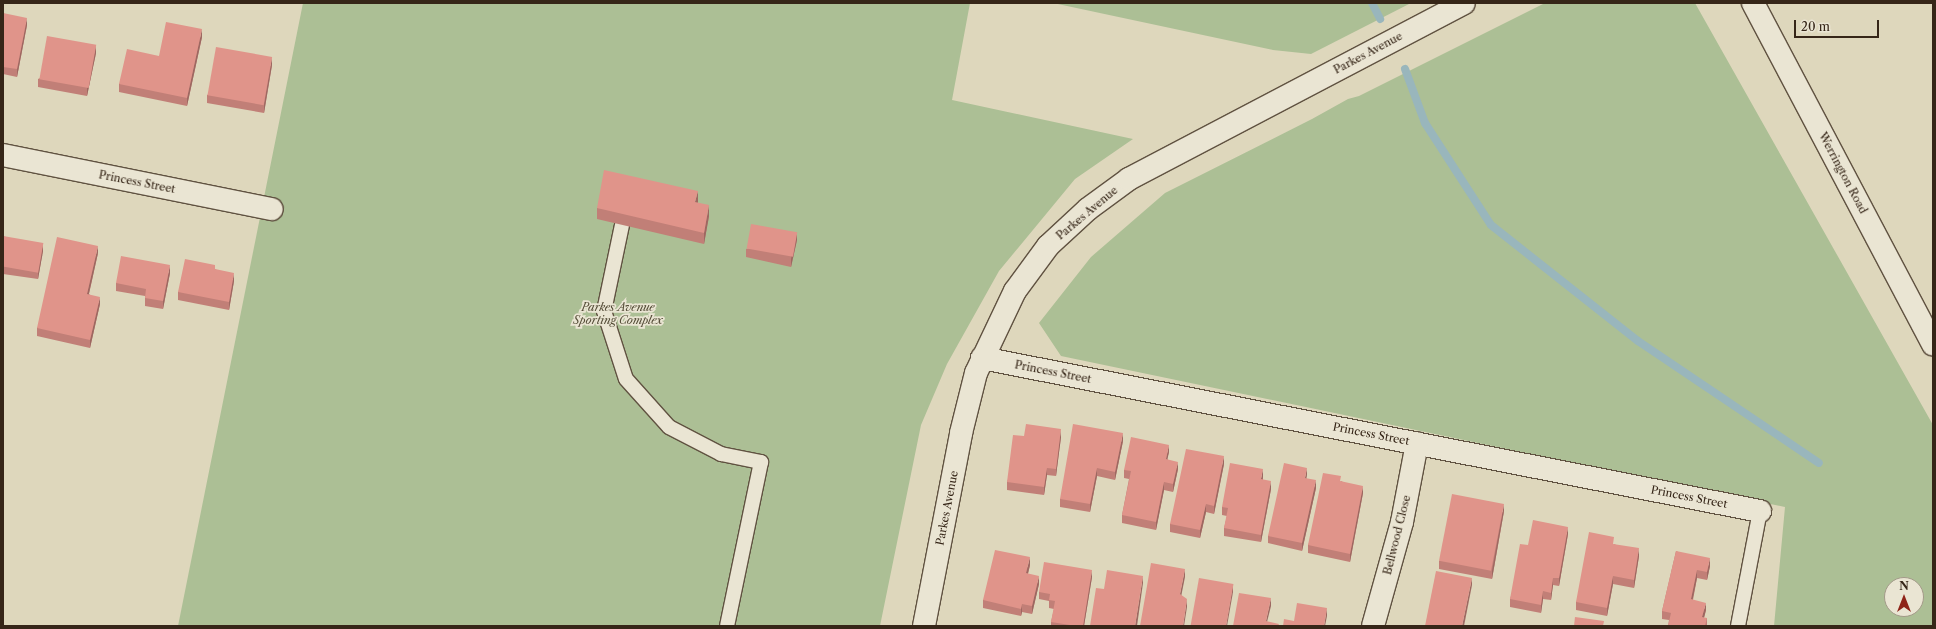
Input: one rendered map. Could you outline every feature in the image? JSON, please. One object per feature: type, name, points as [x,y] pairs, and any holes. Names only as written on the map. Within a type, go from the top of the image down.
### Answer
[{"type":"street","name":"Parkes Avenue","points":[[924,626],[970,392],[982,358],[1015,291],[1026,274],[1060,234],[1106,194],[1129,179],[1464,3]]},
{"type":"street","name":"Werrington Road","points":[[1753,3],[1933,344]]},
{"type":"street","name":"Princess Street","points":[[3,155],[272,209]]},
{"type":"street","name":"Princess Street","points":[[982,358],[1760,511]]},
{"type":"street","name":"Bellwood Close","points":[[1373,626],[1402,522],[1417,443]]},
{"type":"lane","points":[[622,225],[604,311],[626,379],[669,427],[721,454],[762,462],[727,626]]},
{"type":"lane","points":[[1738,626],[1760,511]]},
{"type":"green space","name":"Parkes Avenue Sporting Complex","points":[[303,3],[970,3],[952,100],[1133,139],[1075,179],[999,271],[947,364],[921,425],[880,626],[178,626]]},
{"type":"green space","points":[[1053,3],[1411,3],[1311,54],[1273,50]]},
{"type":"green space","points":[[1545,3],[1695,3],[1933,425],[1933,626],[1774,626],[1785,507],[1061,356],[1039,323],[1091,257],[1165,193],[1312,119],[1348,99],[1359,96]]},
{"type":"building","points":[[3,13],[27,18],[17,69],[3,67]]},
{"type":"building","points":[[166,22],[202,29],[187,98],[119,84],[127,49],[159,56]]},
{"type":"building","points":[[47,36],[96,45],[89,88],[39,79]]},
{"type":"building","points":[[216,47],[272,57],[264,105],[207,95]]},
{"type":"building","points":[[604,170],[698,191],[695,202],[709,205],[704,233],[597,208]]},
{"type":"building","points":[[751,224],[797,232],[793,257],[747,249]]},
{"type":"building","points":[[3,236],[43,243],[38,273],[3,266]]},
{"type":"building","points":[[57,237],[98,246],[87,294],[100,297],[90,340],[37,328]]},
{"type":"building","points":[[121,256],[170,265],[163,301],[145,298],[146,289],[116,283]]},
{"type":"building","points":[[185,259],[215,265],[215,269],[234,273],[229,302],[178,292]]},
{"type":"building","points":[[1026,424],[1061,429],[1056,469],[1047,468],[1044,487],[1007,482],[1013,435],[1024,436]]},
{"type":"building","points":[[1073,424],[1123,433],[1115,472],[1097,468],[1090,504],[1060,499]]},
{"type":"building","points":[[1131,437],[1169,445],[1166,459],[1178,462],[1173,484],[1164,482],[1156,522],[1122,515],[1131,471],[1124,470]]},
{"type":"building","points":[[1186,449],[1224,456],[1214,506],[1206,504],[1200,530],[1170,524]]},
{"type":"building","points":[[1230,463],[1263,469],[1261,479],[1271,481],[1261,535],[1224,528],[1228,508],[1222,507]]},
{"type":"building","points":[[1284,463],[1307,468],[1305,478],[1316,480],[1302,543],[1268,536]]},
{"type":"building","points":[[1323,473],[1341,476],[1340,481],[1363,486],[1350,554],[1308,545]]},
{"type":"building","points":[[1452,494],[1504,504],[1491,571],[1439,561]]},
{"type":"building","points":[[1533,520],[1568,527],[1559,578],[1553,578],[1551,593],[1543,591],[1541,605],[1510,599],[1520,544],[1528,545]]},
{"type":"building","points":[[1589,532],[1614,537],[1613,544],[1639,548],[1634,580],[1613,576],[1607,608],[1576,602]]},
{"type":"building","points":[[995,550],[1030,557],[1026,573],[1039,576],[1032,606],[1022,604],[1021,609],[983,600]]},
{"type":"building","points":[[1676,551],[1710,558],[1707,572],[1697,570],[1691,599],[1706,603],[1702,617],[1707,618],[1705,626],[1668,626],[1671,613],[1662,611]]},
{"type":"building","points":[[1044,562],[1092,570],[1083,626],[1051,622],[1055,601],[1049,600],[1050,594],[1039,592]]},
{"type":"building","points":[[1151,563],[1185,569],[1180,594],[1187,599],[1183,626],[1140,626]]},
{"type":"building","points":[[1107,570],[1143,576],[1135,626],[1090,626],[1096,588],[1104,589]]},
{"type":"building","points":[[1436,571],[1472,578],[1462,626],[1425,626]]},
{"type":"building","points":[[1199,578],[1233,584],[1226,626],[1191,626]]},
{"type":"building","points":[[1239,593],[1271,598],[1266,621],[1279,624],[1278,626],[1233,626]]},
{"type":"building","points":[[1297,603],[1327,608],[1324,626],[1283,626],[1284,619],[1294,621]]},
{"type":"building","points":[[1575,617],[1604,621],[1603,626],[1574,626]]},
{"type":"waterway","points":[[1372,3],[1380,19]]},
{"type":"waterway","points":[[1405,69],[1425,123],[1491,225],[1638,341],[1819,463]]}]
